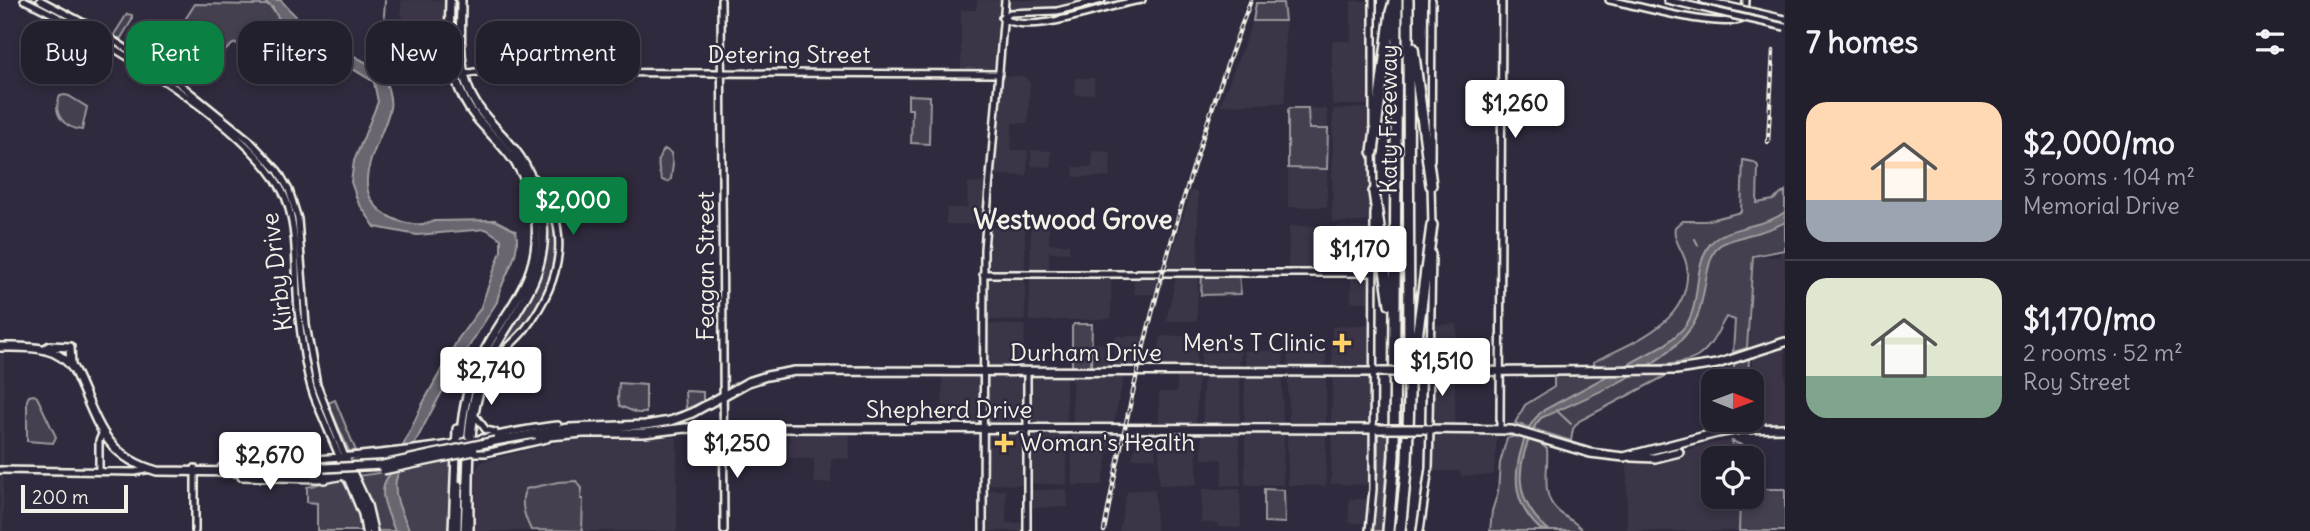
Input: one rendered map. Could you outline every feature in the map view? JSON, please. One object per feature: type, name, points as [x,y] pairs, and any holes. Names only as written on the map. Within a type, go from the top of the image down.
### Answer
[{"type":"highway","points":[[1373,152],[1391,12],[1396,0]]},
{"type":"highway","name":"Katy Freeway","points":[[1388,531],[1392,490],[1395,354],[1396,0]]},
{"type":"highway","name":"Katy Freeway","points":[[1400,531],[1407,461],[1409,397],[1408,0]]},
{"type":"highway","points":[[1408,15],[1432,185]]},
{"type":"highway","points":[[1374,192],[1389,288],[1395,354]]},
{"type":"highway","points":[[1409,397],[1432,225]]},
{"type":"main road","points":[[450,0],[450,21]]},
{"type":"main road","points":[[461,0],[461,21]]},
{"type":"main road","points":[[462,80],[481,112],[514,149],[528,170],[541,208],[543,236],[535,281],[492,354],[479,382],[463,440]]},
{"type":"main road","points":[[455,531],[463,440],[462,394],[473,363],[487,339],[513,308],[526,285],[536,237],[534,210],[527,185],[516,163],[468,106],[462,84]]},
{"type":"main road","points":[[488,370],[514,318]]},
{"type":"main road","name":"Durham Drive","points":[[681,417],[760,377],[795,371],[1151,373],[1676,370],[1699,368],[1785,342]]},
{"type":"main road","points":[[45,349],[50,346],[70,347],[71,365],[103,432],[121,456],[150,470],[195,470],[243,464]]},
{"type":"main road","points":[[0,347],[45,349],[59,355],[71,365]]},
{"type":"main road","name":"Shepherd Drive","points":[[598,430],[645,425],[681,417]]},
{"type":"main road","points":[[558,425],[569,431]]},
{"type":"main road","name":"Shepherd Drive","points":[[325,473],[400,465],[495,443],[569,431],[724,428],[1114,430],[1428,427],[1512,430],[1602,456],[1624,457]]},
{"type":"main road","points":[[1624,457],[1688,439],[1739,429],[1785,428]]},
{"type":"main road","points":[[547,439],[569,431]]},
{"type":"main road","points":[[1624,457],[1656,458],[1679,452]]},
{"type":"main road","points":[[455,531],[466,455]]},
{"type":"main road","points":[[466,455],[467,531]]},
{"type":"main road","points":[[344,461],[347,478],[363,514],[366,531]]},
{"type":"main road","points":[[344,461],[367,505],[373,531]]},
{"type":"main road","points":[[222,468],[325,473],[347,478]]},
{"type":"main road","points":[[195,470],[241,477]]},
{"type":"main road","points":[[211,472],[325,473]]},
{"type":"street","name":"Kirby Drive","points":[[24,0],[98,38],[139,63],[262,157]]},
{"type":"street","name":"Kirby Drive","points":[[40,0],[97,30],[155,66],[200,99],[278,171],[289,190],[298,219],[304,308],[313,369],[344,461]]},
{"type":"street","name":"Feagan Street","points":[[721,0],[724,531]]},
{"type":"street","points":[[983,531],[983,274],[1004,0]]},
{"type":"street","points":[[1002,18],[1010,13],[1057,11],[1102,0]]},
{"type":"street","points":[[1002,18],[1009,22],[1035,23],[1059,20],[1142,0]]},
{"type":"street","points":[[1369,531],[1377,429],[1373,274],[1373,0]]},
{"type":"street","points":[[1420,531],[1429,468],[1427,372],[1432,225],[1432,0]]},
{"type":"street","points":[[1500,430],[1502,0]]},
{"type":"street","points":[[1609,0],[1717,21],[1737,22],[1744,19],[1746,0]]},
{"type":"street","points":[[1667,0],[1785,27]]},
{"type":"street","points":[[1703,0],[1785,19]]},
{"type":"street","points":[[1057,11],[1059,20]]},
{"type":"street","name":"Detering Street","points":[[462,75],[722,72],[998,75]]},
{"type":"street","points":[[471,473],[463,440],[476,411],[488,370],[530,322],[552,284],[558,265],[560,241],[556,220],[528,170]]},
{"type":"street","points":[[983,274],[1373,274]]},
{"type":"street","points":[[1027,372],[1027,531]]},
{"type":"street","points":[[476,411],[479,423],[486,430],[505,432]]},
{"type":"street","points":[[243,464],[344,461],[558,425]]},
{"type":"street","points":[[99,470],[99,442],[103,432]]},
{"type":"street","points":[[466,455],[547,439]]},
{"type":"street","points":[[463,440],[466,455]]},
{"type":"street","points":[[463,440],[468,445],[466,455]]},
{"type":"street","points":[[467,531],[471,473],[476,460],[486,453]]},
{"type":"street","points":[[241,477],[325,473],[344,461]]},
{"type":"street","points":[[0,470],[150,470]]},
{"type":"street","points":[[195,470],[195,531]]},
{"type":"shaded area","points":[[262,0],[281,0],[301,21],[280,21],[273,8]]},
{"type":"shaded area","points":[[401,0],[447,0],[447,21],[408,21],[401,15]]},
{"type":"shaded area","points":[[977,0],[1000,0],[993,71],[961,70],[961,10],[976,10]]},
{"type":"shaded area","points":[[1007,0],[1096,0],[1054,10],[1009,11]]},
{"type":"shaded area","points":[[1351,1],[1371,3],[1369,105],[1334,105],[1332,102],[1332,41],[1351,41]]},
{"type":"shaded area","points":[[1256,3],[1283,3],[1285,21],[1253,21]]},
{"type":"shaded area","points":[[195,4],[269,5],[282,21],[238,21],[238,43],[224,52],[224,21],[184,21]]},
{"type":"shaded area","points":[[127,14],[132,15],[131,21],[126,21],[126,30],[121,38],[115,38],[115,33]]},
{"type":"shaded area","points":[[1253,21],[1285,21],[1285,103],[1220,105]]},
{"type":"shaded area","points":[[352,55],[366,63],[366,77],[352,69]]},
{"type":"shaded area","points":[[1002,76],[1024,76],[1030,83],[1028,123],[1012,123],[1011,150],[1028,150],[1027,176],[995,173]]},
{"type":"shaded area","points":[[1076,78],[1094,78],[1094,94],[1075,95]]},
{"type":"shaded area","points":[[374,84],[386,84],[390,108],[369,167],[367,182],[369,195],[377,207],[392,218],[407,223],[495,220],[516,231],[517,241],[514,259],[497,302],[450,378],[397,477],[397,500],[410,531],[395,531],[384,502],[383,487],[422,405],[458,339],[480,309],[501,251],[501,239],[486,229],[417,235],[375,227],[358,202],[351,182],[354,161],[378,102]]},
{"type":"shaded area","points":[[65,95],[87,107],[82,130],[61,119],[58,103],[60,96]]},
{"type":"shaded area","points":[[908,95],[930,96],[929,144],[911,143],[912,109],[908,109]]},
{"type":"shaded area","points":[[1290,108],[1308,108],[1309,129],[1328,129],[1327,169],[1288,168]]},
{"type":"shaded area","points":[[1308,108],[1327,109],[1328,129],[1308,129]]},
{"type":"shaded area","points":[[1369,108],[1369,222],[1334,222],[1333,109]]},
{"type":"shaded area","points":[[665,149],[671,153],[673,164],[671,179],[667,182],[662,180],[659,168],[660,156]]},
{"type":"shaded area","points":[[1031,150],[1051,151],[1051,167],[1031,166]]},
{"type":"shaded area","points":[[1092,151],[1111,152],[1110,177],[1074,177],[1073,167],[1092,167]]},
{"type":"shaded area","points":[[1743,160],[1754,162],[1758,166],[1757,203],[1773,200],[1785,191],[1785,250],[1753,256],[1747,348],[1733,352],[1735,320],[1726,317],[1706,349],[1688,361],[1646,366],[1593,365],[1593,362],[1641,338],[1670,317],[1680,303],[1686,287],[1687,268],[1675,237],[1675,227],[1682,221],[1706,221],[1741,212]]},
{"type":"shaded area","points":[[1288,168],[1327,169],[1327,207],[1288,207]]},
{"type":"shaded area","points":[[968,183],[984,183],[981,224],[946,224],[947,208],[967,208]]},
{"type":"shaded area","points":[[538,187],[552,214],[557,232],[555,268],[542,301],[496,358],[530,297],[541,267]]},
{"type":"shaded area","points":[[1191,190],[1198,192],[1198,270],[1166,272]]},
{"type":"shaded area","points":[[1785,212],[1785,222],[1778,226],[1731,240],[1714,252],[1697,317],[1686,334],[1670,350],[1629,377],[1541,418],[1536,424],[1524,454],[1521,482],[1529,507],[1550,531],[1540,529],[1525,511],[1517,481],[1524,442],[1536,418],[1544,410],[1666,344],[1684,328],[1691,316],[1701,262],[1711,243],[1727,233],[1767,221]]},
{"type":"shaded area","points":[[1289,226],[1325,226],[1326,270],[1288,271]]},
{"type":"shaded area","points":[[1336,226],[1371,228],[1370,271],[1332,269],[1332,230]]},
{"type":"shaded area","points":[[990,227],[1025,227],[1025,270],[988,269]]},
{"type":"shaded area","points":[[1031,227],[1049,227],[1049,244],[1069,244],[1069,253],[1049,252],[1049,270],[1030,269]]},
{"type":"shaded area","points":[[1781,251],[1785,251],[1785,424],[1764,424],[1764,369],[1752,369],[1749,346],[1754,256],[1780,257]]},
{"type":"shaded area","points":[[1134,275],[1159,275],[1154,294],[1134,294]]},
{"type":"shaded area","points":[[1178,275],[1198,278],[1197,321],[1166,321]]},
{"type":"shaded area","points":[[1202,275],[1239,275],[1241,294],[1201,295]]},
{"type":"shaded area","points":[[1025,276],[1025,321],[988,320],[988,278]]},
{"type":"shaded area","points":[[1030,276],[1111,276],[1111,319],[1032,321],[1029,319]]},
{"type":"shaded area","points":[[1351,276],[1370,277],[1371,302],[1351,302]]},
{"type":"shaded area","points":[[990,324],[1025,325],[1023,368],[988,368],[987,328]]},
{"type":"shaded area","points":[[1074,324],[1092,324],[1091,369],[1072,366]]},
{"type":"shaded area","points":[[1367,324],[1371,328],[1371,367],[1334,369],[1332,327]]},
{"type":"shaded area","points":[[1457,324],[1457,343],[1499,341],[1498,368],[1455,368],[1455,433],[1497,434],[1494,475],[1461,476],[1460,471],[1432,471],[1433,325]]},
{"type":"shaded area","points":[[1115,336],[1143,336],[1135,369],[1115,368]]},
{"type":"shaded area","points":[[1161,336],[1198,336],[1196,368],[1155,369]]},
{"type":"shaded area","points":[[1091,343],[1111,344],[1109,369],[1091,369]]},
{"type":"shaded area","points":[[1241,351],[1239,368],[1205,369],[1201,365],[1201,352]]},
{"type":"shaded area","points":[[1244,351],[1284,351],[1283,367],[1247,369]]},
{"type":"shaded area","points":[[1287,351],[1326,351],[1326,366],[1323,369],[1289,369]]},
{"type":"shaded area","points":[[0,354],[4,354],[3,531],[0,531]]},
{"type":"shaded area","points":[[1749,358],[1749,369],[1734,369],[1734,363]]},
{"type":"shaded area","points":[[1671,373],[1579,421],[1573,429],[1571,441],[1515,423],[1525,405],[1554,387],[1554,378],[1557,376]]},
{"type":"shaded area","points":[[989,376],[1022,377],[1020,425],[988,425]]},
{"type":"shaded area","points":[[1066,376],[1067,426],[1030,426],[1030,377]]},
{"type":"shaded area","points":[[1074,376],[1124,377],[1113,426],[1073,425]]},
{"type":"shaded area","points":[[1177,376],[1198,377],[1196,426],[1159,424],[1159,392],[1177,392]]},
{"type":"shaded area","points":[[1292,376],[1326,377],[1326,425],[1289,425],[1288,380]]},
{"type":"shaded area","points":[[1333,376],[1370,377],[1371,425],[1331,424]]},
{"type":"shaded area","points":[[979,377],[978,424],[943,424],[942,378]]},
{"type":"shaded area","points":[[1203,377],[1240,377],[1240,425],[1203,425]]},
{"type":"shaded area","points":[[1245,377],[1282,377],[1283,425],[1244,424]]},
{"type":"shaded area","points":[[619,383],[646,385],[646,413],[637,413],[620,406]]},
{"type":"shaded area","points":[[685,391],[703,392],[703,402],[686,409]]},
{"type":"shaded area","points":[[34,395],[56,437],[53,443],[27,441],[27,400]]},
{"type":"shaded area","points":[[335,400],[356,451],[349,451],[328,403]]},
{"type":"shaded area","points":[[1074,432],[1112,434],[1102,485],[1072,485]]},
{"type":"shaded area","points":[[1248,432],[1284,435],[1283,485],[1245,485],[1245,436]]},
{"type":"shaded area","points":[[988,433],[1024,433],[1024,485],[989,484]]},
{"type":"shaded area","points":[[1031,433],[1067,433],[1067,485],[1029,483]]},
{"type":"shaded area","points":[[1163,433],[1197,433],[1197,485],[1159,485],[1159,436]]},
{"type":"shaded area","points":[[1239,433],[1241,485],[1222,486],[1222,459],[1202,459],[1202,435]]},
{"type":"shaded area","points":[[1290,433],[1326,434],[1326,486],[1288,485],[1287,437]]},
{"type":"shaded area","points":[[1332,433],[1367,433],[1370,436],[1369,485],[1331,484]]},
{"type":"shaded area","points":[[789,434],[847,434],[850,436],[849,459],[831,458],[831,483],[814,483],[814,459],[789,458]]},
{"type":"shaded area","points":[[1139,434],[1154,434],[1156,458],[1132,458]]},
{"type":"shaded area","points":[[1378,434],[1389,434],[1382,531],[1372,531],[1378,470]]},
{"type":"shaded area","points":[[584,436],[677,437],[677,531],[475,531],[476,471],[480,464]]},
{"type":"shaded area","points":[[1516,436],[1541,444],[1547,449],[1546,481],[1552,504],[1583,531],[1490,531],[1498,492],[1500,463],[1507,438]]},
{"type":"shaded area","points":[[1732,440],[1732,446],[1701,446]]},
{"type":"shaded area","points":[[1701,446],[1701,509],[1740,509],[1739,531],[1627,531],[1627,460],[1656,459]]},
{"type":"shaded area","points":[[453,459],[450,531],[375,531],[357,476]]},
{"type":"shaded area","points":[[341,478],[355,502],[363,531],[317,531],[317,503],[307,502],[307,487]]},
{"type":"shaded area","points":[[576,481],[582,488],[582,531],[531,530],[523,504],[526,489]]},
{"type":"shaded area","points":[[1067,489],[1068,507],[1029,508],[1030,490]]},
{"type":"shaded area","points":[[1155,489],[1156,531],[1119,531],[1127,491]]},
{"type":"shaded area","points":[[1202,489],[1240,489],[1241,528],[1218,527],[1218,523],[1201,523]]},
{"type":"shaded area","points":[[1264,489],[1284,490],[1285,523],[1264,522]]},
{"type":"shaded area","points":[[1764,489],[1785,489],[1785,531],[1739,531],[1740,509],[1764,509]]},
{"type":"shaded area","points":[[1006,490],[1006,523],[1025,523],[1025,531],[987,531],[987,492]]},
{"type":"shaded area","points":[[1349,499],[1370,499],[1367,523],[1349,523]]},
{"type":"waterway","points":[[385,0],[384,16],[389,21]]},
{"type":"waterway","points":[[1695,239],[1698,245]]},
{"type":"waterway","points":[[1556,410],[1571,424]]},
{"type":"railway","points":[[1104,531],[1132,396],[1184,196],[1251,0]]},
{"type":"railway","points":[[1768,142],[1773,51]]},
{"type":"place","name":"Men's T Clinic","points":[[1342,343]]},
{"type":"place","name":"Woman's Health","points":[[1004,443]]},
{"type":"district","name":"Westwood Grove","points":[[1073,220]]}]
